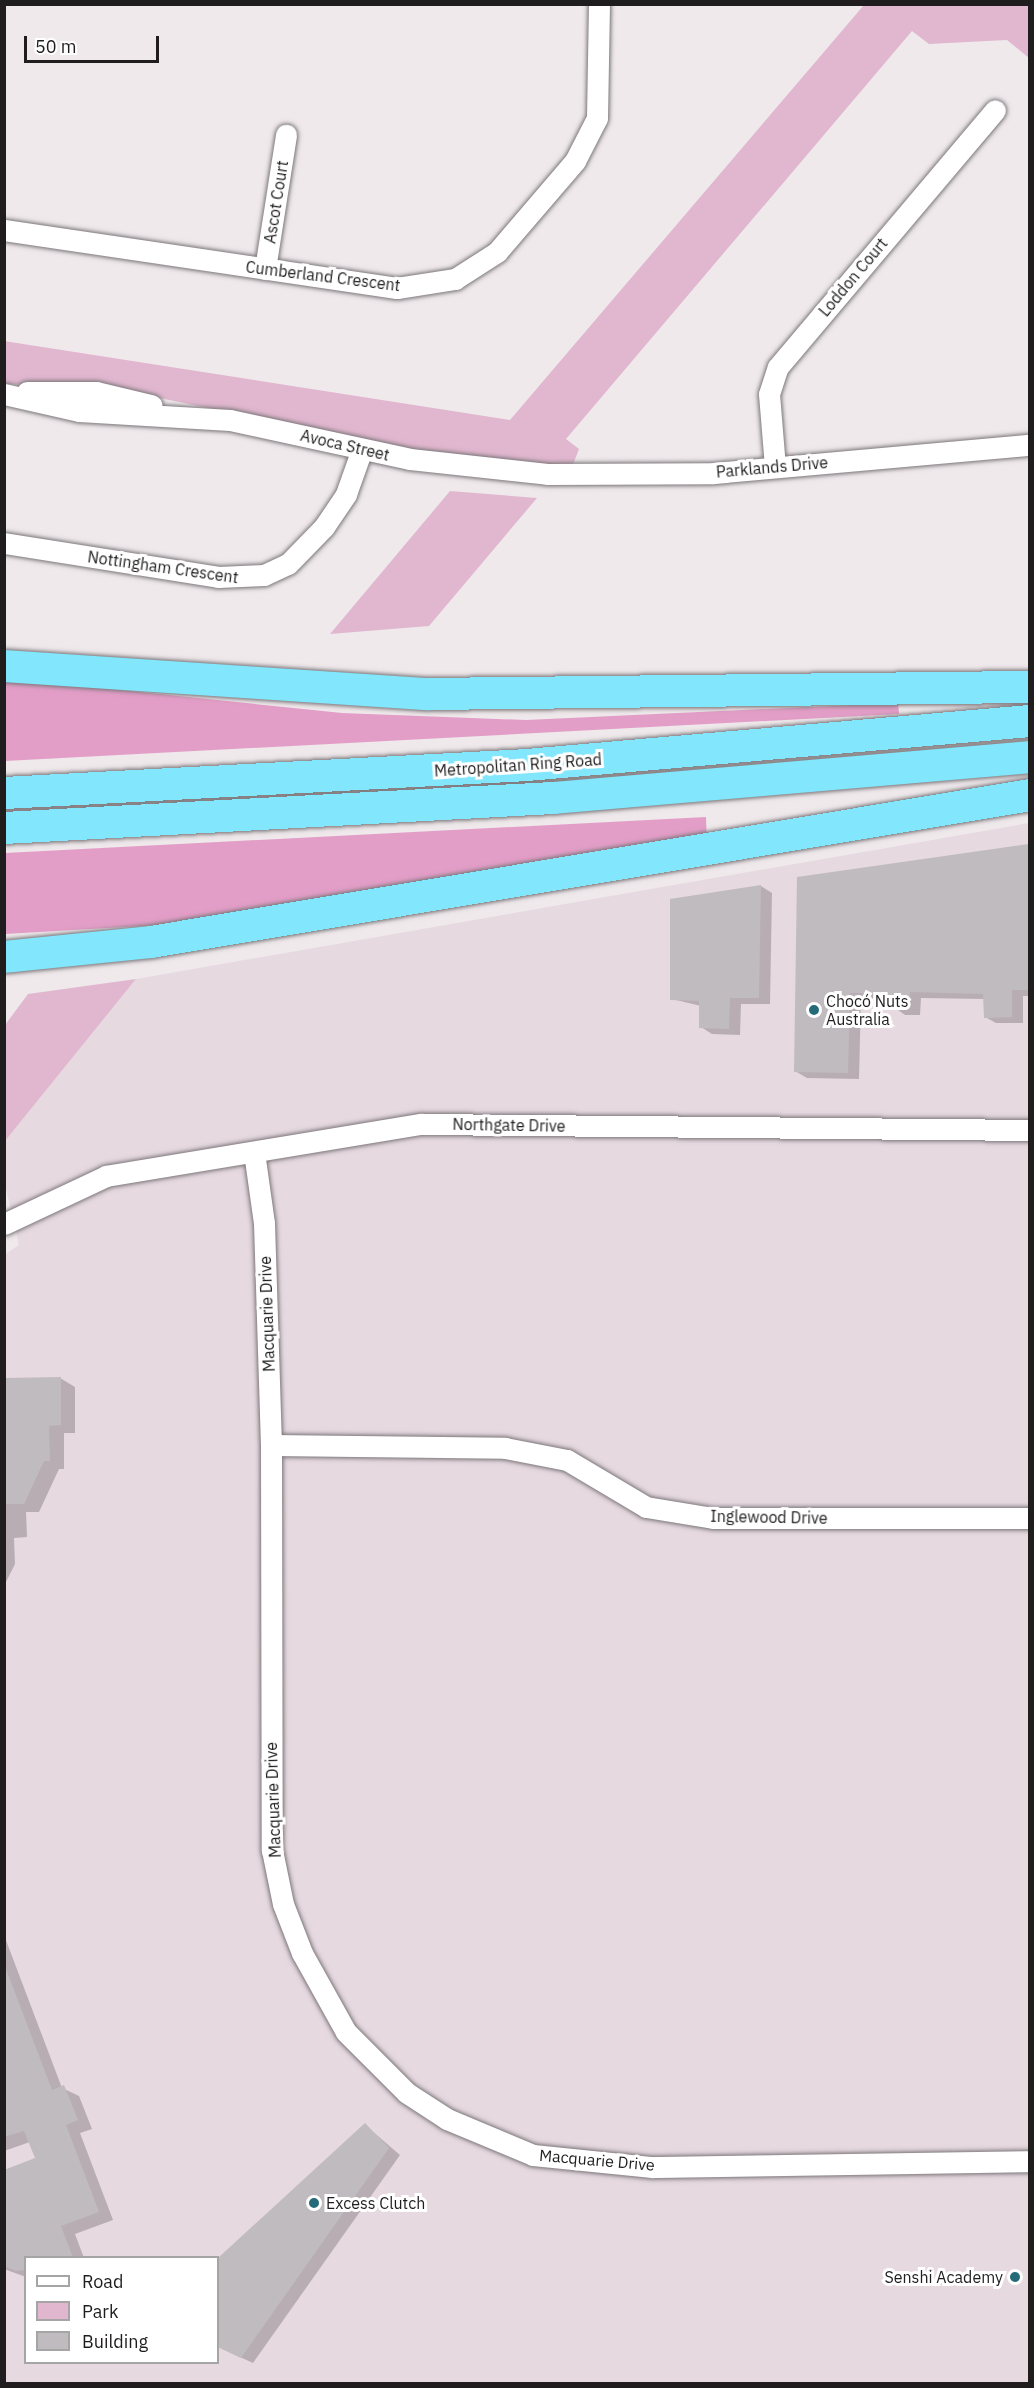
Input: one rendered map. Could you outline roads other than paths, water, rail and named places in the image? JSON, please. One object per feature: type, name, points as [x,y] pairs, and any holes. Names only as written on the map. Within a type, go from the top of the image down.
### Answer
[{"type":"highway","points":[[4,666],[427,694],[1029,687]]},
{"type":"highway","name":"Metropolitan Ring Road","points":[[4,793],[527,765],[1029,721]]},
{"type":"highway","points":[[4,828],[554,798],[1029,757]]},
{"type":"highway","points":[[4,957],[151,942],[1029,795]]},
{"type":"street","name":"Cumberland Crescent","points":[[4,230],[397,288],[455,279],[498,252],[575,161],[597,118],[599,4]]},
{"type":"street","name":"Loddon Court","points":[[775,467],[769,413],[778,367],[995,110]]},
{"type":"street","name":"Ascot Court","points":[[265,269],[286,135]]},
{"type":"street","name":"Avoca Street","points":[[4,393],[79,411],[177,413],[362,449],[515,472]]},
{"type":"street","name":"Parklands Drive","points":[[515,472],[604,477],[775,467],[1029,445]]},
{"type":"street","name":"Nottingham Crescent","points":[[4,543],[218,577],[264,575],[288,564],[324,527],[346,494],[362,449]]},
{"type":"street","name":"Northgate Drive","points":[[4,1224],[106,1176],[421,1124],[1029,1130]]},
{"type":"street","name":"Macquarie Drive","points":[[254,1152],[264,1222],[271,1445],[272,1850],[283,1904],[317,1985],[346,2032],[373,2062],[407,2093],[447,2119],[532,2155],[652,2167],[1029,2161]]},
{"type":"street","name":"Inglewood Drive","points":[[271,1445],[505,1448],[567,1460],[646,1507],[713,1518],[1029,1518]]},
{"type":"place","name":"Chocó Nuts Australia","points":[[814,1010]]},
{"type":"place","name":"Excess Clutch","points":[[314,2203]]},
{"type":"place","name":"Senshi Academy","points":[[1015,2277]]}]
